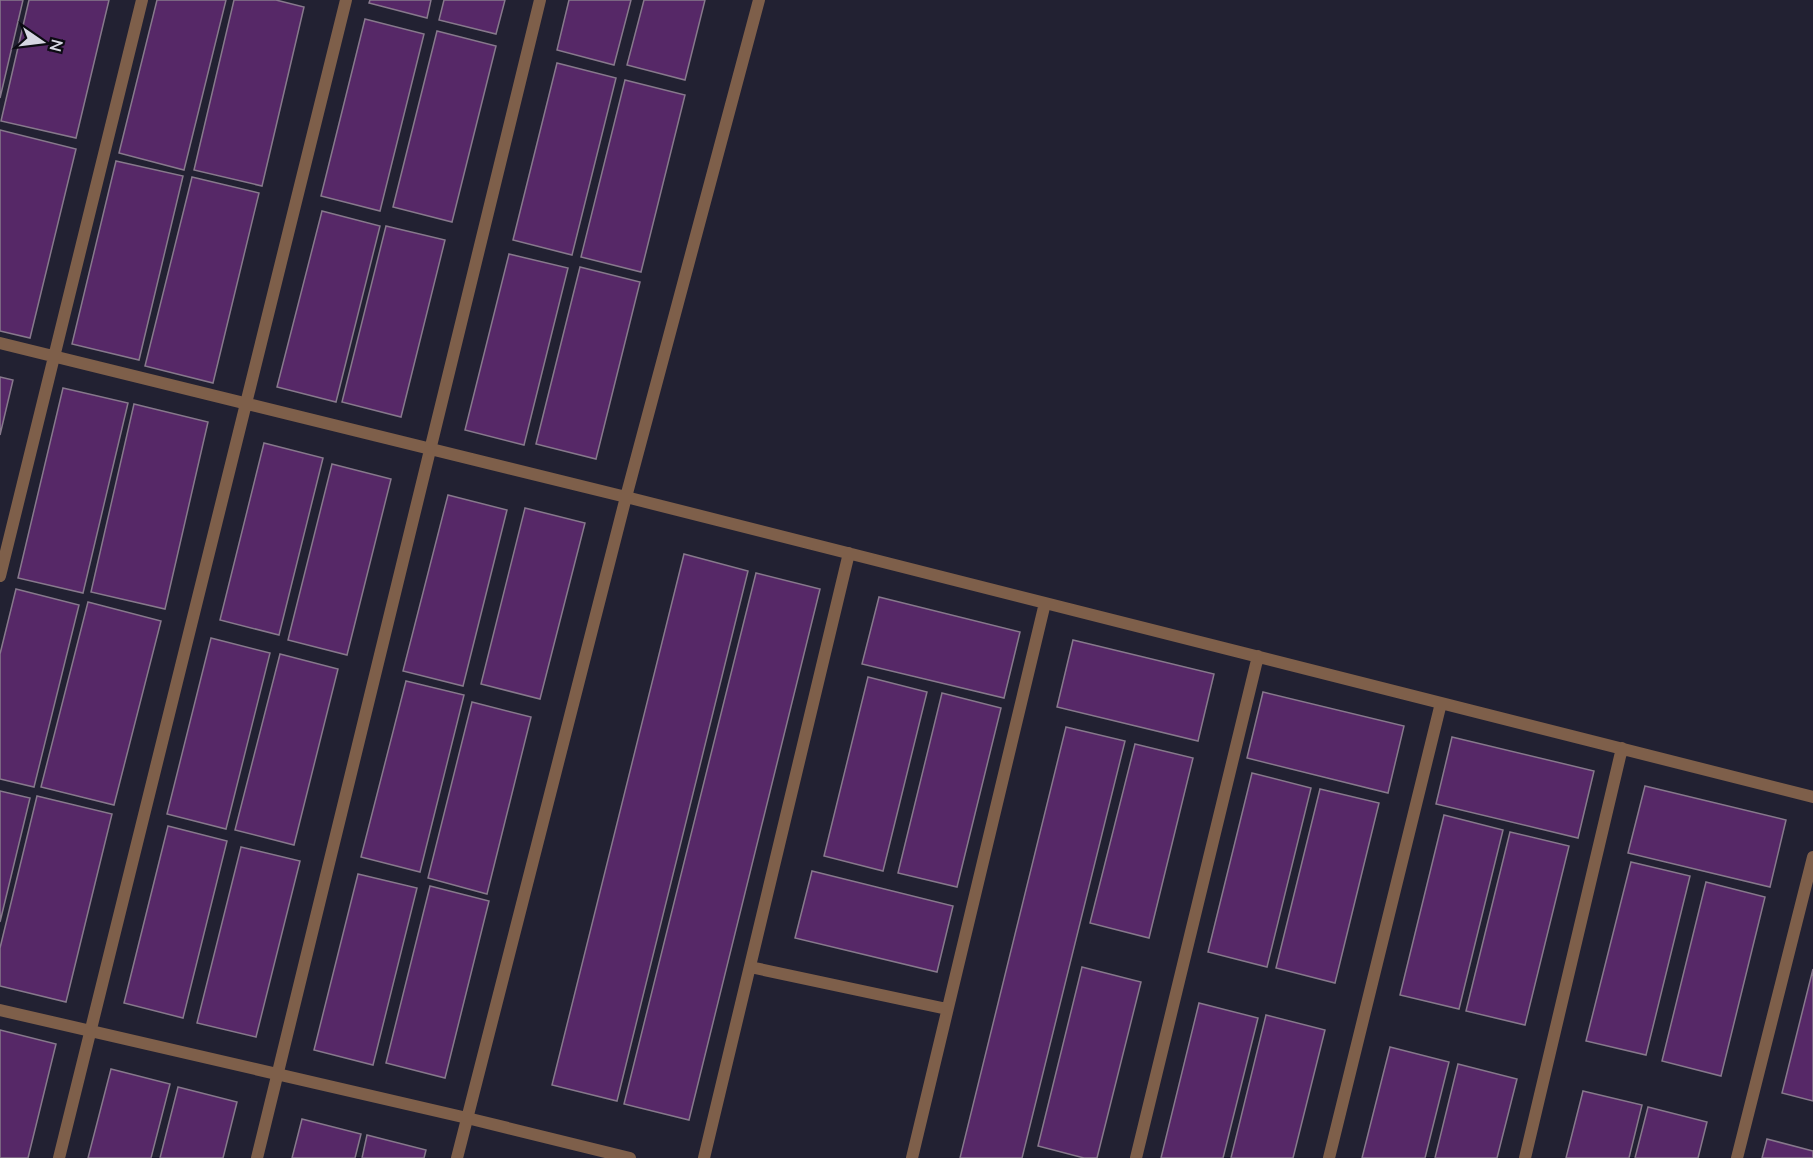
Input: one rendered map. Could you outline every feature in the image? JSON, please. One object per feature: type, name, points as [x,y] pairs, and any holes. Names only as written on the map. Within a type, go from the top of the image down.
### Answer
[{"type":"street","points":[[0,576],[142,0]]},
{"type":"street","points":[[59,1158],[346,0]]},
{"type":"street","points":[[257,1158],[540,0]]},
{"type":"street","points":[[457,1158],[626,496],[759,0]]},
{"type":"street","points":[[0,343],[626,496],[1813,797]]},
{"type":"street","points":[[704,1158],[849,553]]},
{"type":"street","points":[[912,1158],[1045,603]]},
{"type":"street","points":[[1136,1158],[1258,656]]},
{"type":"street","points":[[1329,1158],[1441,703]]},
{"type":"street","points":[[1524,1158],[1622,748]]},
{"type":"street","points":[[1737,1158],[1813,857]]},
{"type":"street","points":[[750,967],[947,1009]]},
{"type":"street","points":[[0,1010],[630,1158]]},
{"type":"building","points":[[0,0],[23,0],[0,98]]},
{"type":"building","points":[[29,0],[109,0],[76,138],[1,121]]},
{"type":"building","points":[[157,0],[226,0],[184,170],[119,153]]},
{"type":"building","points":[[234,0],[276,0],[304,7],[262,186],[194,170]]},
{"type":"building","points":[[370,0],[431,0],[427,18],[369,3]]},
{"type":"building","points":[[444,0],[505,0],[496,34],[439,20]]},
{"type":"building","points":[[569,0],[631,0],[614,65],[557,50]]},
{"type":"building","points":[[644,0],[705,0],[685,80],[627,65]]},
{"type":"building","points":[[365,19],[424,34],[380,211],[321,196]]},
{"type":"building","points":[[437,31],[496,46],[452,222],[393,207]]},
{"type":"building","points":[[557,63],[616,78],[572,255],[513,240]]},
{"type":"building","points":[[625,80],[685,95],[641,272],[581,257]]},
{"type":"building","points":[[0,130],[76,149],[30,338],[0,331]]},
{"type":"building","points":[[116,161],[183,176],[139,360],[72,344]]},
{"type":"building","points":[[192,177],[259,193],[213,383],[145,366]]},
{"type":"building","points":[[322,211],[380,226],[336,402],[277,387]]},
{"type":"building","points":[[386,226],[445,240],[401,417],[342,402]]},
{"type":"building","points":[[509,254],[568,268],[524,445],[465,430]]},
{"type":"building","points":[[580,267],[640,282],[596,459],[536,444]]},
{"type":"building","points":[[0,377],[13,380],[0,435]]},
{"type":"building","points":[[63,388],[128,403],[83,593],[18,578]]},
{"type":"building","points":[[134,404],[208,422],[165,609],[91,592]]},
{"type":"building","points":[[264,443],[323,458],[279,635],[220,620]]},
{"type":"building","points":[[332,464],[391,479],[347,655],[288,640]]},
{"type":"building","points":[[448,495],[507,510],[463,686],[403,671]]},
{"type":"building","points":[[525,508],[585,523],[540,699],[481,684]]},
{"type":"building","points":[[684,554],[748,571],[617,1101],[552,1085]]},
{"type":"building","points":[[756,573],[820,589],[689,1120],[624,1104]]},
{"type":"building","points":[[16,589],[79,605],[34,787],[0,779],[0,654]]},
{"type":"building","points":[[879,597],[1020,632],[1004,698],[862,664]]},
{"type":"building","points":[[88,602],[161,621],[114,805],[41,787]]},
{"type":"building","points":[[211,638],[270,653],[226,829],[167,814]]},
{"type":"building","points":[[1073,640],[1214,674],[1198,741],[1057,707]]},
{"type":"building","points":[[280,654],[338,669],[294,845],[235,830]]},
{"type":"building","points":[[868,677],[927,692],[883,871],[824,856]]},
{"type":"building","points":[[406,681],[464,695],[420,872],[361,857]]},
{"type":"building","points":[[1263,692],[1404,726],[1388,793],[1247,758]]},
{"type":"building","points":[[942,693],[1001,708],[957,887],[898,873]]},
{"type":"building","points":[[472,702],[531,717],[487,894],[428,878]]},
{"type":"building","points":[[1066,727],[1125,741],[1022,1158],[960,1158]]},
{"type":"building","points":[[1452,737],[1594,771],[1578,838],[1436,804]]},
{"type":"building","points":[[1135,744],[1193,758],[1149,938],[1090,923]]},
{"type":"building","points":[[1252,773],[1311,788],[1267,967],[1208,952]]},
{"type":"building","points":[[1645,786],[1786,820],[1770,887],[1628,853]]},
{"type":"building","points":[[1320,789],[1379,803],[1335,983],[1276,968]]},
{"type":"building","points":[[0,791],[30,798],[0,922]]},
{"type":"building","points":[[37,796],[112,814],[66,1002],[0,986],[0,948]]},
{"type":"building","points":[[1444,815],[1503,830],[1459,1009],[1400,995]]},
{"type":"building","points":[[168,826],[227,841],[183,1018],[124,1003]]},
{"type":"building","points":[[1510,832],[1569,846],[1525,1025],[1466,1011]]},
{"type":"building","points":[[241,847],[300,861],[256,1037],[197,1023]]},
{"type":"building","points":[[1631,862],[1690,876],[1646,1055],[1586,1041]]},
{"type":"building","points":[[812,871],[953,906],[937,972],[795,938]]},
{"type":"building","points":[[358,874],[417,888],[373,1065],[314,1050]]},
{"type":"building","points":[[1706,882],[1765,897],[1721,1076],[1662,1061]]},
{"type":"building","points":[[430,886],[489,901],[445,1078],[386,1063]]},
{"type":"building","points":[[1082,967],[1141,982],[1097,1158],[1084,1158],[1038,1146]]},
{"type":"building","points":[[1813,969],[1813,1101],[1782,1093]]},
{"type":"building","points":[[1199,1003],[1258,1018],[1223,1158],[1161,1158]]},
{"type":"building","points":[[1266,1015],[1325,1030],[1293,1158],[1231,1158]]},
{"type":"building","points":[[0,1030],[56,1044],[28,1158],[0,1158]]},
{"type":"building","points":[[1390,1047],[1449,1062],[1425,1158],[1362,1158]]},
{"type":"building","points":[[1458,1064],[1517,1079],[1497,1158],[1435,1158]]},
{"type":"building","points":[[111,1069],[170,1084],[151,1158],[88,1158]]},
{"type":"building","points":[[178,1087],[237,1102],[223,1158],[160,1158]]},
{"type":"building","points":[[1583,1091],[1642,1105],[1629,1158],[1566,1158]]},
{"type":"building","points":[[1648,1107],[1707,1122],[1698,1158],[1635,1158]]},
{"type":"building","points":[[302,1119],[361,1134],[355,1158],[292,1158]]},
{"type":"building","points":[[367,1135],[426,1150],[424,1158],[362,1158]]},
{"type":"building","points":[[1767,1139],[1813,1151],[1813,1158],[1762,1158]]}]
